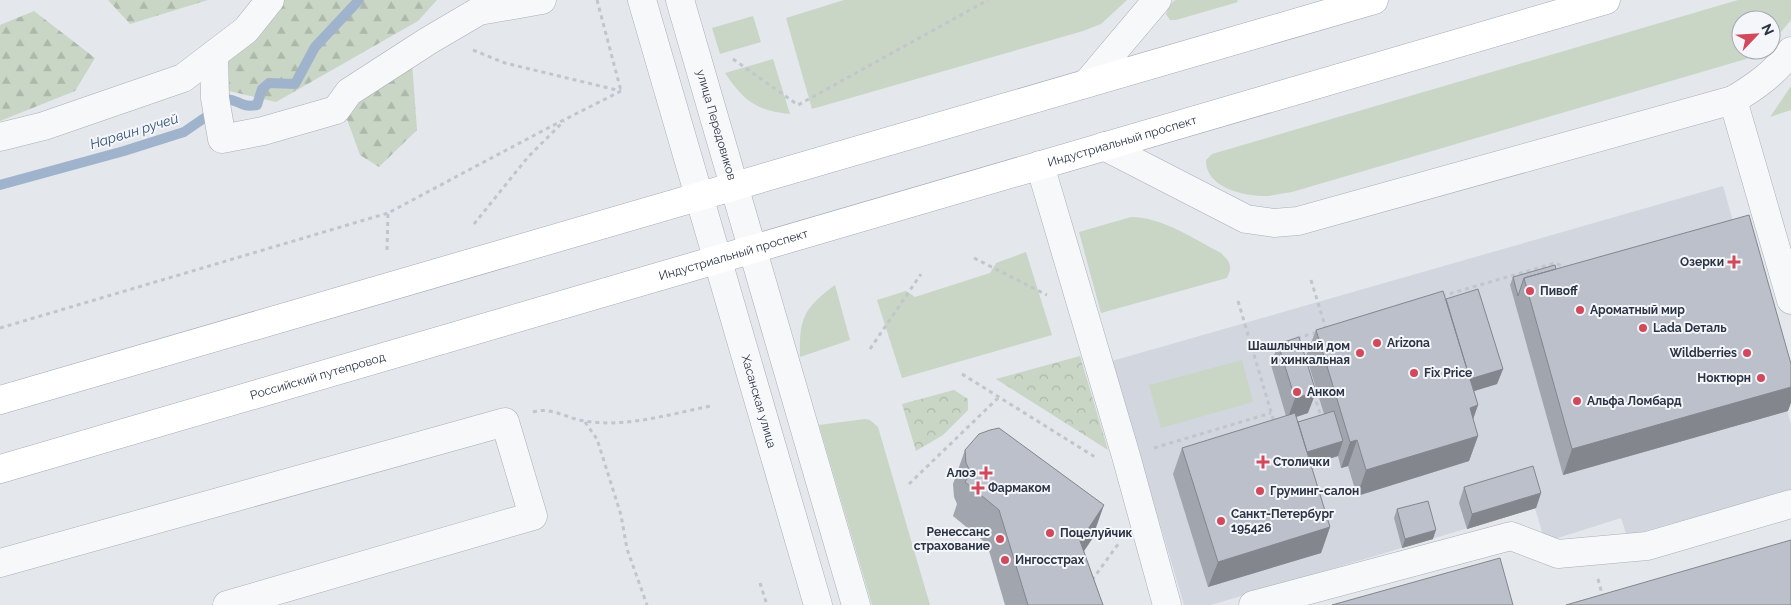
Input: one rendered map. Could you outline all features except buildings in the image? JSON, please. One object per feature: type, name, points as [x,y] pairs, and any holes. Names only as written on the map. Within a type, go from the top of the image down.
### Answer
[{"type":"main road","points":[[0,400],[1374,0]]},
{"type":"main road","name":"Индустриальный проспект","points":[[637,283],[1606,0]]},
{"type":"main road","name":"Российский путепровод","points":[[0,469],[637,283]]},
{"type":"street","points":[[0,137],[44,126],[183,78],[246,30],[270,0]]},
{"type":"street","points":[[214,55],[215,98],[222,139],[263,131],[336,110],[350,92],[437,35],[479,11],[542,0]]},
{"type":"street","points":[[642,0],[699,196]]},
{"type":"street","name":"улица Передовиков","points":[[680,0],[753,249]]},
{"type":"street","points":[[1087,83],[1157,0]]},
{"type":"street","points":[[1104,146],[1246,219],[1274,223],[1298,221],[1732,100],[1760,83],[1785,60],[1791,51]]},
{"type":"street","points":[[1732,100],[1791,300]]},
{"type":"street","points":[[1040,165],[1167,605]]},
{"type":"street","name":"Хасанская улица","points":[[699,196],[818,605]]},
{"type":"street","points":[[753,249],[856,605]]},
{"type":"street","points":[[0,563],[505,422],[533,516],[227,605]]},
{"type":"street","points":[[1253,605],[1511,536],[1558,554],[1647,546],[1791,504]]},
{"type":"path","points":[[597,0],[621,91]]},
{"type":"path","points":[[733,59],[798,105],[988,0]]},
{"type":"path","points":[[437,35],[505,62],[621,91]]},
{"type":"path","points":[[0,328],[388,213],[621,91]]},
{"type":"path","points":[[474,224],[528,157],[566,119]]},
{"type":"path","points":[[387,250],[388,213]]},
{"type":"path","points":[[974,258],[1052,298]]},
{"type":"path","points":[[1441,296],[1555,263],[1574,272]]},
{"type":"path","points":[[870,349],[921,274]]},
{"type":"path","points":[[1253,351],[1326,330],[1311,280]]},
{"type":"path","points":[[1238,301],[1276,429]]},
{"type":"path","points":[[962,374],[999,397],[1129,468],[1270,413]]},
{"type":"path","points":[[1311,385],[1322,423]]},
{"type":"path","points":[[909,484],[999,397]]},
{"type":"path","points":[[505,422],[542,409],[585,422],[628,422],[711,406]]},
{"type":"path","points":[[1264,415],[1266,419]]},
{"type":"path","points":[[585,422],[597,439],[621,516],[627,549],[647,605]]},
{"type":"path","points":[[1090,583],[1124,538]]},
{"type":"path","points":[[760,583],[766,605]]},
{"type":"shaded area","points":[[1723,186],[1791,424],[1791,490],[1627,536],[1621,518],[1545,542],[1535,508],[1211,605],[1184,605],[1112,361]]},
{"type":"green space","points":[[108,0],[208,0],[130,24]]},
{"type":"green space","points":[[283,0],[437,0],[418,21],[276,102],[220,89],[221,59],[255,34]]},
{"type":"green space","points":[[844,0],[1127,0],[1101,24],[1083,31],[812,109],[786,18]]},
{"type":"green space","points":[[1175,0],[1237,0],[1238,2],[1176,20],[1170,20],[1166,14],[1169,6]]},
{"type":"green space","points":[[1738,0],[1791,0],[1791,20],[1781,32],[1781,10],[1731,10],[1731,60],[1743,60],[1292,192],[1259,196],[1228,189],[1212,178],[1207,170],[1206,160],[1212,154]]},
{"type":"green space","points":[[34,11],[95,58],[75,91],[0,121],[0,25]]},
{"type":"green space","points":[[753,16],[761,42],[720,54],[712,28]]},
{"type":"green space","points":[[773,59],[790,114],[759,107],[738,91],[725,73]]},
{"type":"green space","points":[[412,62],[417,130],[379,167],[360,155],[344,111]]},
{"type":"green space","points":[[1791,86],[1791,110],[1770,117]]},
{"type":"green space","points":[[1131,217],[1143,218],[1166,225],[1189,235],[1221,253],[1230,264],[1227,278],[1101,313],[1079,232]]},
{"type":"green space","points":[[1026,252],[1052,335],[902,378],[877,300],[906,291],[915,297],[990,273],[996,263]]},
{"type":"green space","points":[[835,285],[850,340],[800,357],[802,323],[816,300]]},
{"type":"green space","points":[[1080,356],[1108,450],[996,379]]},
{"type":"green space","points":[[1242,360],[1253,402],[1161,428],[1149,385]]},
{"type":"green space","points":[[954,390],[968,399],[968,410],[943,435],[916,451],[902,404]]},
{"type":"green space","points":[[870,420],[878,427],[930,605],[872,605],[819,425]]},
{"type":"waterway","name":"Нарвин ручей","points":[[0,185],[124,151],[184,132],[213,112],[226,99],[243,105],[257,105],[262,89],[269,83],[295,84],[315,47],[359,0]]},
{"type":"place","name":"Озерки","points":[[1734,262]]},
{"type":"place","name":"Пивoff","points":[[1530,291]]},
{"type":"place","name":"Ароматный мир","points":[[1580,310]]},
{"type":"place","name":"Lada Dеталь","points":[[1643,328]]},
{"type":"place","name":"Arizona","points":[[1377,343]]},
{"type":"place","name":"Шашлычный дом и хинкальная","points":[[1360,353]]},
{"type":"place","name":"Wildberries","points":[[1747,353]]},
{"type":"place","name":"Fix Price","points":[[1414,373]]},
{"type":"place","name":"Ноктюрн","points":[[1761,378]]},
{"type":"place","name":"Анком","points":[[1297,392]]},
{"type":"place","name":"Альфа Ломбард","points":[[1577,401]]},
{"type":"place","name":"Столички","points":[[1263,462]]},
{"type":"place","name":"Алоэ","points":[[986,473]]},
{"type":"place","name":"Фармаком","points":[[978,488]]},
{"type":"place","name":"Груминг-салон","points":[[1260,491]]},
{"type":"place","name":"Санкт-Петербург 195426","points":[[1221,521]]},
{"type":"place","name":"Поцелуйчик","points":[[1050,533]]},
{"type":"place","name":"Ренессанс страхование","points":[[1000,539]]},
{"type":"place","name":"Ингосстрах","points":[[1005,560]]}]
